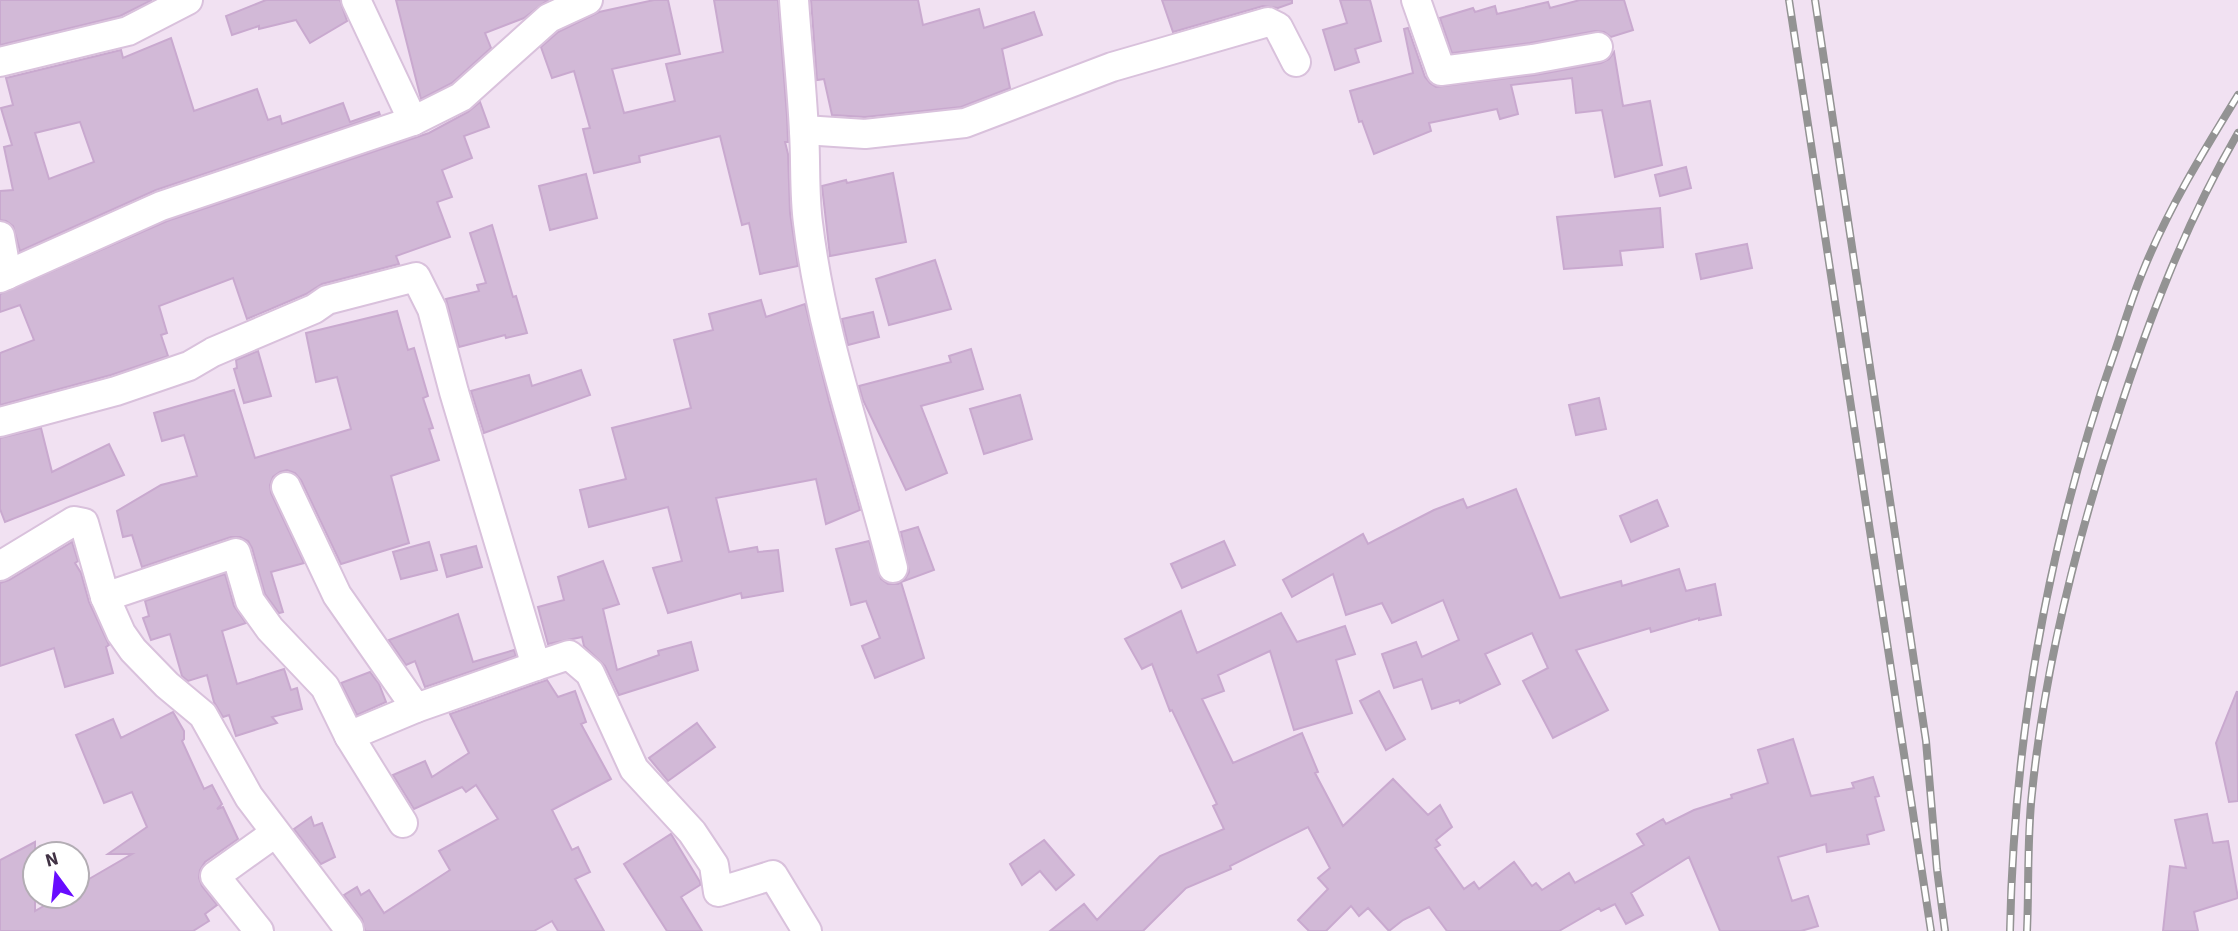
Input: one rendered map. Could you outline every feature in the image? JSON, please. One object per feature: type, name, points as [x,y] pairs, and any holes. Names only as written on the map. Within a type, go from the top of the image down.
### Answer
[{"type":"street","points":[[0,62],[128,31],[188,0]]},
{"type":"street","points":[[356,0],[412,121]]},
{"type":"street","points":[[0,236],[3,276],[161,206],[412,121],[461,97],[549,18],[588,0]]},
{"type":"street","points":[[794,0],[804,130],[807,221],[818,285],[839,382],[877,503],[893,568]]},
{"type":"street","points":[[1416,0],[1441,71],[1598,47]]},
{"type":"street","points":[[804,130],[865,134],[965,122],[1112,67],[1268,22],[1279,27],[1296,62]]},
{"type":"street","points":[[0,422],[116,391],[189,366],[213,352],[314,309],[327,300],[416,277],[432,309],[536,666]]},
{"type":"street","points":[[286,487],[337,595],[416,708]]},
{"type":"street","points":[[0,566],[74,521],[80,520],[84,523],[104,597],[121,633],[133,650],[167,685],[204,715],[249,797],[349,929]]},
{"type":"street","points":[[104,597],[236,554],[250,601],[270,629],[325,687],[349,736],[403,823]]},
{"type":"street","points":[[349,736],[416,708],[569,655],[590,673],[634,769],[692,832],[714,865],[718,892],[773,875],[807,931]]},
{"type":"street","points":[[260,931],[215,876],[275,833]]},
{"type":"building","points":[[0,0],[152,0],[120,16],[0,45]]},
{"type":"building","points":[[266,0],[340,0],[347,21],[310,43],[296,20],[259,29],[259,26],[232,35],[226,16]]},
{"type":"building","points":[[396,0],[548,0],[524,18],[485,33],[491,48],[452,83],[421,99]]},
{"type":"building","points":[[654,0],[668,0],[680,54],[612,69],[624,113],[675,101],[666,64],[723,52],[714,0],[778,0],[787,116],[788,142],[785,142],[788,154],[790,213],[798,266],[760,274],[749,223],[742,225],[720,136],[639,156],[640,162],[594,173],[583,129],[590,128],[574,71],[552,78],[541,47],[558,32],[599,12]]},
{"type":"building","points":[[811,0],[918,0],[923,25],[979,9],[984,28],[1034,12],[1042,35],[1002,49],[1010,88],[961,107],[865,117],[832,115],[824,79],[817,80]]},
{"type":"building","points":[[1162,0],[1292,0],[1292,3],[1278,8],[1263,6],[1173,32]]},
{"type":"building","points":[[1340,0],[1370,0],[1381,41],[1355,49],[1359,62],[1335,70],[1323,30],[1347,23]]},
{"type":"building","points":[[1580,0],[1624,0],[1633,30],[1611,37],[1604,32],[1595,31],[1452,53],[1440,18],[1473,8],[1475,12],[1495,6],[1497,14],[1548,2],[1550,8]]},
{"type":"building","points":[[1408,28],[1425,77],[1436,87],[1535,75],[1601,63],[1609,59],[1614,52],[1623,106],[1650,101],[1662,165],[1615,177],[1602,110],[1576,113],[1572,78],[1511,85],[1518,114],[1500,119],[1497,109],[1429,123],[1431,131],[1374,154],[1362,121],[1359,122],[1350,91],[1413,73],[1404,29]]},
{"type":"building","points":[[171,38],[194,111],[257,89],[268,120],[280,116],[282,124],[343,103],[350,122],[379,112],[380,115],[156,190],[20,251],[13,226],[0,220],[0,191],[13,190],[4,147],[12,145],[1,108],[13,105],[6,78],[121,50],[123,58]],"holes":[[[80,122],[94,162],[49,179],[35,133]]]},
{"type":"building","points":[[480,102],[489,127],[464,136],[472,158],[442,170],[452,197],[437,202],[450,237],[396,256],[399,264],[322,284],[306,294],[247,319],[233,278],[159,306],[167,333],[161,335],[168,356],[111,375],[0,405],[0,353],[34,340],[20,305],[0,312],[0,294],[167,221],[429,133],[468,112]]},
{"type":"building","points":[[1686,167],[1691,188],[1660,196],[1655,175]]},
{"type":"building","points":[[893,173],[906,242],[830,256],[822,186]]},
{"type":"building","points":[[586,174],[597,218],[550,230],[539,186]]},
{"type":"building","points":[[1660,208],[1663,247],[1620,251],[1622,265],[1564,269],[1557,217]]},
{"type":"building","points":[[492,225],[513,297],[516,296],[527,333],[506,338],[505,335],[459,347],[446,299],[479,291],[477,285],[486,283],[470,233]]},
{"type":"building","points":[[1747,244],[1752,268],[1701,279],[1696,254]]},
{"type":"building","points":[[935,260],[951,309],[889,325],[876,279]]},
{"type":"building","points":[[761,300],[766,317],[805,304],[860,510],[826,524],[816,479],[716,498],[729,552],[757,547],[758,552],[778,550],[783,591],[742,598],[741,593],[668,613],[653,568],[682,561],[668,507],[589,527],[580,490],[626,479],[612,428],[691,408],[674,340],[713,330],[709,314]]},
{"type":"building","points":[[397,311],[408,350],[414,348],[428,396],[423,398],[433,428],[429,429],[439,460],[391,476],[409,543],[341,564],[301,480],[295,473],[287,470],[273,477],[271,493],[304,563],[271,572],[283,612],[279,613],[265,594],[252,548],[248,541],[240,537],[231,537],[142,567],[132,535],[123,537],[117,511],[161,485],[197,476],[184,435],[162,441],[154,413],[234,390],[255,458],[351,429],[337,377],[316,382],[306,333]]},
{"type":"building","points":[[873,312],[879,337],[848,345],[842,319]]},
{"type":"building","points":[[971,349],[983,389],[921,406],[947,473],[906,490],[863,400],[859,386],[951,362],[949,356]]},
{"type":"building","points":[[258,351],[271,396],[244,403],[234,369],[237,368],[236,360]]},
{"type":"building","points":[[581,370],[590,395],[484,433],[471,391],[529,375],[532,386]]},
{"type":"building","points":[[1020,395],[1032,439],[984,454],[970,409]]},
{"type":"building","points":[[1599,398],[1606,429],[1576,435],[1569,405]]},
{"type":"building","points":[[41,428],[52,472],[109,444],[124,475],[5,522],[0,509],[0,438]]},
{"type":"building","points":[[1516,489],[1560,598],[1621,581],[1622,586],[1679,569],[1686,591],[1715,584],[1721,615],[1699,618],[1651,632],[1650,628],[1576,650],[1608,710],[1553,738],[1523,681],[1548,668],[1532,633],[1485,654],[1500,684],[1460,703],[1459,700],[1432,709],[1422,679],[1394,688],[1382,654],[1416,642],[1422,657],[1459,640],[1443,600],[1392,623],[1382,603],[1346,615],[1333,574],[1292,597],[1283,580],[1363,534],[1368,544],[1434,510],[1463,499],[1467,508]]},
{"type":"building","points":[[1657,500],[1668,526],[1631,542],[1620,516]]},
{"type":"building","points":[[918,527],[934,570],[901,582],[924,658],[875,678],[862,646],[880,638],[866,601],[851,605],[836,549],[869,541],[881,579],[888,584],[898,584],[909,572],[901,532]]},
{"type":"building","points":[[1224,541],[1235,565],[1182,588],[1171,564]]},
{"type":"building","points":[[72,542],[78,561],[75,563],[81,573],[89,602],[109,645],[106,647],[113,673],[65,687],[54,648],[0,666],[0,583]]},
{"type":"building","points":[[429,542],[437,570],[401,579],[393,552]]},
{"type":"building","points":[[476,546],[482,567],[447,577],[441,555]]},
{"type":"building","points":[[603,561],[619,604],[603,609],[617,670],[659,655],[658,651],[691,642],[698,670],[619,695],[605,666],[584,646],[582,637],[548,644],[538,607],[564,600],[558,577]]},
{"type":"building","points":[[225,574],[234,606],[246,623],[222,631],[237,684],[284,669],[291,690],[297,688],[302,709],[272,717],[277,723],[236,736],[229,715],[223,717],[214,702],[207,675],[188,681],[182,676],[170,634],[151,640],[143,618],[149,616],[145,601]]},
{"type":"building","points":[[1181,611],[1197,653],[1281,613],[1297,642],[1345,626],[1355,654],[1336,660],[1352,713],[1294,730],[1270,651],[1218,675],[1224,691],[1202,699],[1233,763],[1302,733],[1318,772],[1315,773],[1343,826],[1393,779],[1428,815],[1440,805],[1452,827],[1436,840],[1440,845],[1435,848],[1464,889],[1474,882],[1479,889],[1514,862],[1532,886],[1536,883],[1542,890],[1569,873],[1575,883],[1644,845],[1637,834],[1663,819],[1666,824],[1694,810],[1732,798],[1731,795],[1768,783],[1758,750],[1793,739],[1811,796],[1854,788],[1852,783],[1873,777],[1879,796],[1875,797],[1884,830],[1867,835],[1869,844],[1827,852],[1826,844],[1778,857],[1792,901],[1808,896],[1818,926],[1801,931],[1720,931],[1689,857],[1631,893],[1643,915],[1626,924],[1615,904],[1601,911],[1599,908],[1559,931],[1447,931],[1429,907],[1403,920],[1389,931],[1368,908],[1359,916],[1351,906],[1326,931],[1309,931],[1298,920],[1328,889],[1318,878],[1330,868],[1308,827],[1230,866],[1231,869],[1186,888],[1143,931],[1050,931],[1084,904],[1097,920],[1160,856],[1224,829],[1213,806],[1217,804],[1172,710],[1170,711],[1152,664],[1142,669],[1125,639]]},
{"type":"building","points":[[458,614],[473,662],[514,650],[516,656],[425,687],[415,661],[406,665],[389,640]]},
{"type":"building","points":[[370,672],[379,684],[386,702],[357,715],[341,683]]},
{"type":"building","points":[[547,680],[558,697],[575,691],[586,722],[581,724],[611,779],[552,810],[572,850],[578,847],[590,872],[575,879],[604,931],[558,931],[552,921],[534,931],[365,931],[362,919],[344,895],[357,887],[361,895],[369,890],[384,913],[450,870],[439,851],[498,819],[476,785],[466,792],[462,787],[414,809],[393,775],[425,761],[432,777],[469,753],[450,714]]},
{"type":"building","points":[[1379,691],[1405,739],[1386,750],[1360,701]]},
{"type":"building","points":[[2237,691],[2238,801],[2229,802],[2216,743]]},
{"type":"building","points":[[173,712],[184,731],[182,741],[204,789],[212,785],[222,804],[217,809],[223,807],[238,839],[205,862],[200,870],[202,886],[217,905],[205,914],[209,921],[193,931],[0,931],[0,860],[21,849],[21,910],[91,910],[91,878],[132,854],[108,854],[147,827],[132,792],[104,803],[76,735],[113,719],[121,738]]},
{"type":"building","points":[[697,723],[715,747],[668,781],[649,758]]},
{"type":"building","points":[[2207,814],[2213,843],[2228,841],[2238,898],[2194,912],[2198,931],[2163,931],[2170,866],[2186,868],[2175,820]]},
{"type":"building","points":[[311,817],[314,826],[322,823],[335,857],[321,864],[294,829]]},
{"type":"building","points":[[671,834],[700,882],[700,885],[681,897],[702,931],[667,931],[624,864]]},
{"type":"building","points":[[1044,840],[1074,875],[1056,890],[1040,871],[1022,885],[1010,864]]},
{"type":"railway","points":[[1789,0],[1931,931]]},
{"type":"railway","points":[[1815,0],[1926,741],[1945,931]]},
{"type":"railway","points":[[2010,931],[2019,783],[2028,710],[2039,637],[2071,493],[2092,421],[2143,271],[2175,203],[2238,95]]},
{"type":"railway","points":[[2027,931],[2029,827],[2038,745],[2054,651],[2075,558],[2101,466],[2155,310],[2201,202],[2238,133]]}]
